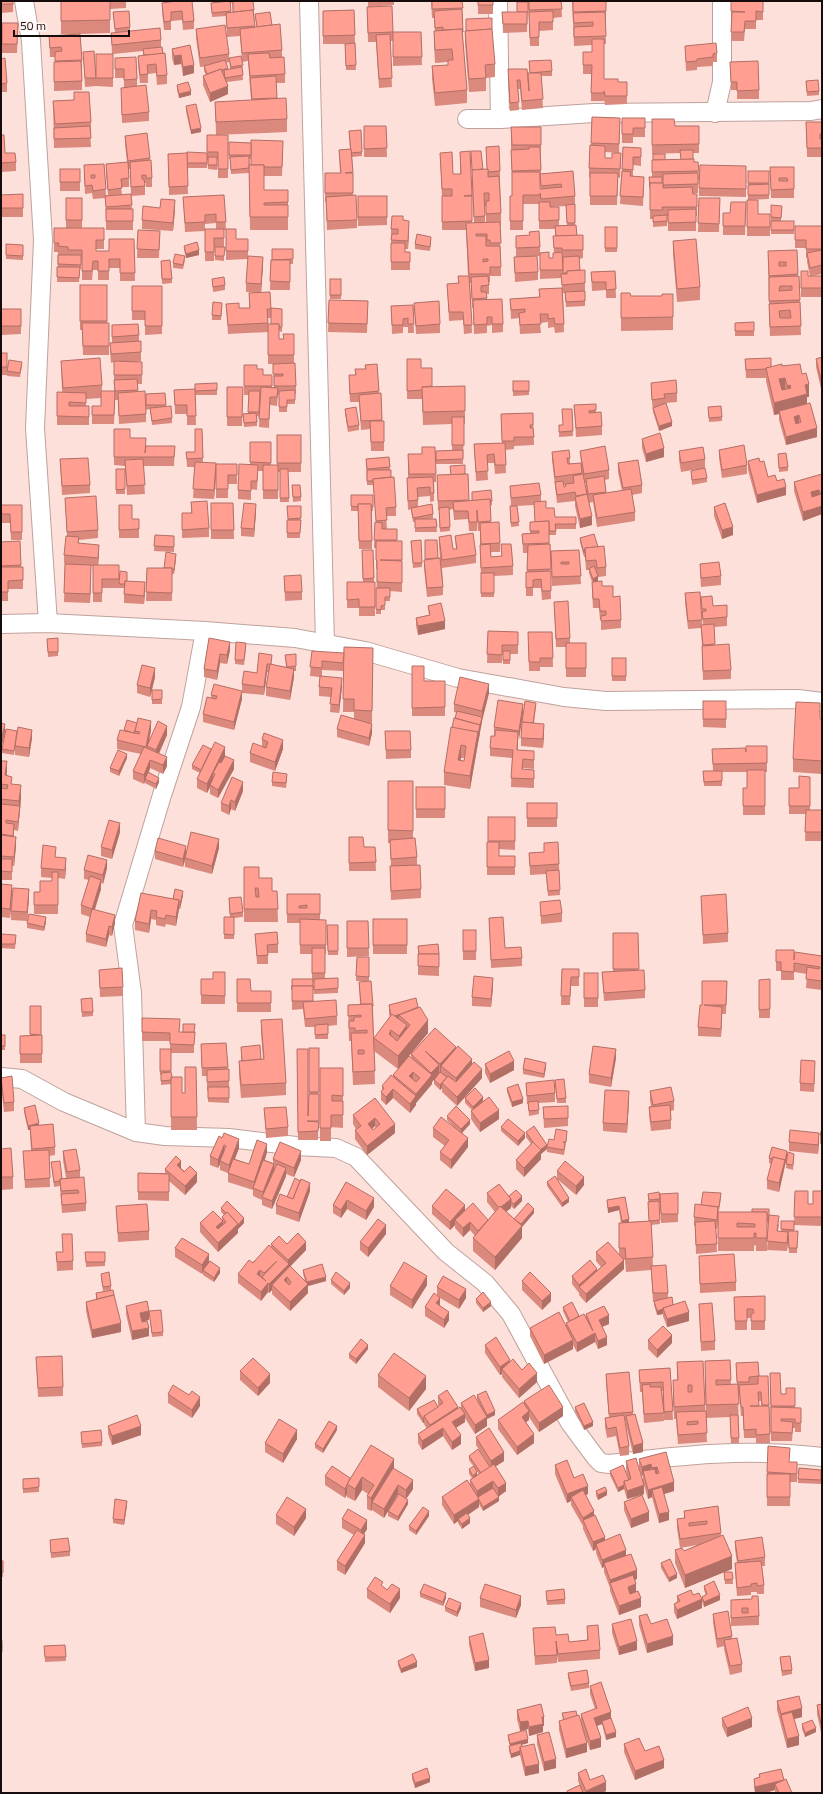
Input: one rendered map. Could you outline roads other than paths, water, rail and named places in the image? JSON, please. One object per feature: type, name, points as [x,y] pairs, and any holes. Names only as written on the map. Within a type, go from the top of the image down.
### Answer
[{"type":"street","points":[[24,1],[31,41],[43,240],[35,428],[48,623]]},
{"type":"street","points":[[309,1],[325,644]]},
{"type":"street","points":[[498,1],[500,119]]},
{"type":"street","points":[[715,113],[722,82],[722,1]]},
{"type":"street","points":[[467,119],[500,119],[594,113],[715,113],[822,110]]},
{"type":"street","points":[[1,624],[48,623],[205,631],[295,638],[365,651],[458,678],[564,697],[606,701],[798,700],[822,702]]},
{"type":"street","points":[[136,1132],[132,993],[123,925],[162,795],[191,706],[205,631]]},
{"type":"street","points":[[1,1077],[22,1080],[64,1102],[136,1132],[165,1136],[229,1138],[296,1146],[336,1148],[356,1157],[446,1252],[485,1283],[511,1314],[570,1423],[601,1463],[610,1464],[718,1452],[788,1453],[822,1458]]}]
